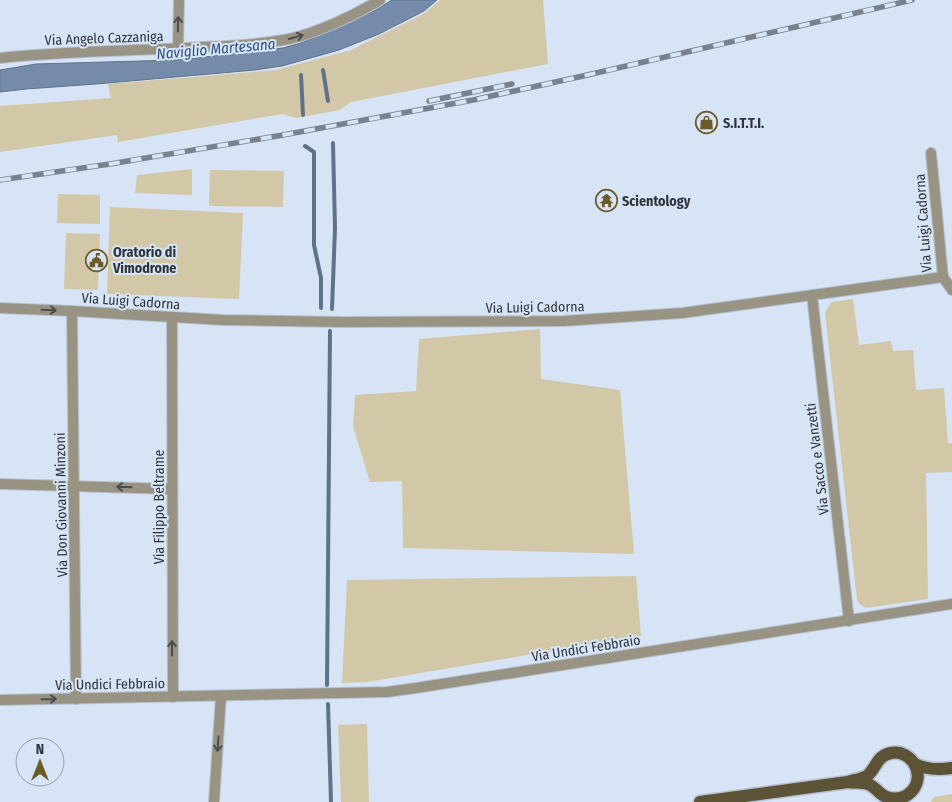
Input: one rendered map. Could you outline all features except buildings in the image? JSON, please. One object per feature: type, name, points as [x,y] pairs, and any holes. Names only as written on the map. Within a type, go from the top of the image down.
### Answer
[{"type":"main road","points":[[876,788],[872,779],[875,764],[880,758],[891,753],[906,756],[922,767],[947,769]]},
{"type":"main road","points":[[848,782],[868,784],[876,788],[884,796],[899,800],[911,792],[916,784],[918,774],[915,764]]},
{"type":"main road","points":[[916,784],[947,769]]},
{"type":"main road","points":[[700,802],[848,782],[867,776],[873,770]]},
{"type":"street","points":[[178,48],[179,0]]},
{"type":"street","name":"Via Angelo Cazzaniga","points":[[0,58],[64,52],[264,43],[301,36],[319,29],[361,4],[380,0]]},
{"type":"street","name":"Via Luigi Cadorna","points":[[0,308],[72,310],[223,320],[342,322],[570,321],[682,313],[943,277],[931,153]]},
{"type":"street","points":[[943,277],[952,290]]},
{"type":"street","name":"Via Sacco e Vanzetti","points":[[812,295],[849,621]]},
{"type":"street","name":"Via Don Giovanni Minzoni","points":[[72,310],[76,699]]},
{"type":"street","name":"Via Filippo Beltrame","points":[[172,318],[173,697]]},
{"type":"street","points":[[0,484],[172,489]]},
{"type":"street","name":"Via Undici Febbraio","points":[[0,700],[373,693],[406,690],[952,604]]},
{"type":"street","points":[[214,802],[221,696]]},
{"type":"shaded area","points":[[440,0],[543,0],[548,64],[351,102],[340,110],[296,118],[282,114],[118,142],[117,135],[0,152],[0,106],[111,98],[108,84],[276,70],[351,50],[425,13]]},
{"type":"shaded area","points":[[192,169],[192,195],[135,193],[137,175]]},
{"type":"shaded area","points":[[210,170],[284,171],[283,207],[209,206]]},
{"type":"shaded area","points":[[58,194],[100,195],[100,224],[57,223]]},
{"type":"shaded area","points":[[110,207],[243,213],[239,299],[107,294]]},
{"type":"shaded area","points":[[66,233],[100,234],[98,290],[64,289]]},
{"type":"shaded area","points":[[853,299],[859,345],[891,341],[893,351],[913,350],[916,390],[944,388],[948,443],[952,443],[952,472],[926,473],[928,599],[866,608],[857,600],[825,313],[831,302]]},
{"type":"shaded area","points":[[540,329],[541,379],[620,390],[634,554],[403,548],[402,481],[370,482],[353,426],[355,395],[416,391],[419,339]]},
{"type":"shaded area","points":[[636,576],[641,636],[367,682],[342,683],[347,580]]},
{"type":"shaded area","points":[[367,724],[369,802],[341,802],[338,725]]},
{"type":"shaded area","points":[[952,794],[952,802],[931,802],[934,797]]},
{"type":"water","points":[[392,0],[437,0],[424,11],[379,34],[339,50],[282,66],[255,70],[0,92],[0,70],[36,64],[175,60],[283,48],[301,43],[354,20]]},
{"type":"waterway","points":[[323,70],[328,101]]},
{"type":"waterway","points":[[301,75],[303,115]]},
{"type":"waterway","points":[[332,309],[335,228],[333,143]]},
{"type":"waterway","points":[[305,146],[314,152],[314,245],[321,278],[321,308]]},
{"type":"waterway","points":[[327,685],[330,331]]},
{"type":"waterway","points":[[328,704],[331,802]]},
{"type":"railway","points":[[0,180],[283,135],[473,100],[912,0]]},
{"type":"railway","points":[[429,101],[512,84]]},
{"type":"place","name":"S.I.T.T.I.","points":[[707,123]]},
{"type":"place","name":"Scientology","points":[[606,201]]},
{"type":"place","name":"Oratorio di Vimodrone","points":[[97,260]]},
{"type":"water label","name":"Naviglio Martesana","points":[[216,49]]}]
